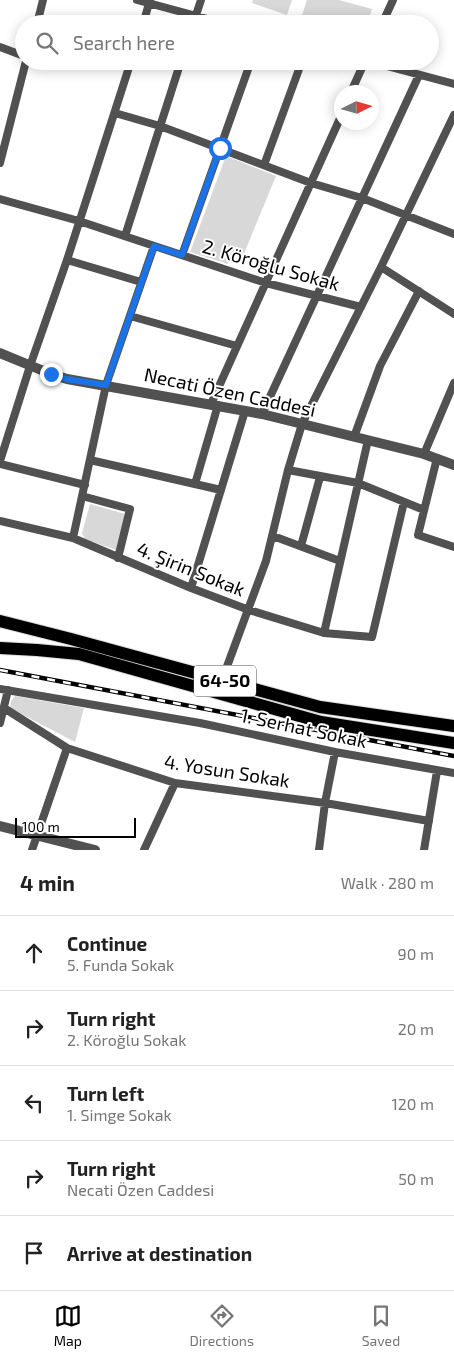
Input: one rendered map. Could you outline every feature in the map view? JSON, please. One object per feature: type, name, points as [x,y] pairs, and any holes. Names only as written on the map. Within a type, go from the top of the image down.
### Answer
[{"type":"main road","name":"64-50","points":[[0,621],[320,707],[454,726]]},
{"type":"main road","name":"64-50","points":[[0,648],[79,654],[321,722],[454,743]]},
{"type":"street","points":[[39,15],[43,0]]},
{"type":"street","points":[[137,0],[196,15],[201,0]]},
{"type":"street","points":[[386,15],[393,0]]},
{"type":"street","points":[[146,15],[150,2]]},
{"type":"street","points":[[0,47],[15,53]]},
{"type":"street","points":[[0,163],[24,70]]},
{"type":"street","points":[[85,484],[0,462],[128,70]]},
{"type":"street","points":[[125,236],[178,70]]},
{"type":"street","points":[[182,255],[248,70]]},
{"type":"street","points":[[264,165],[299,70]]},
{"type":"street","points":[[355,85],[362,70]]},
{"type":"street","points":[[400,70],[454,84]]},
{"type":"street","points":[[262,414],[419,75]]},
{"type":"street","points":[[115,113],[160,126],[311,183],[362,198],[454,234]]},
{"type":"street","points":[[222,680],[273,536],[288,470],[302,424],[381,267],[454,115]]},
{"type":"street","points":[[196,484],[214,405],[237,346],[335,130]]},
{"type":"street","name":"2. Köroğlu Sokak","points":[[0,199],[79,221],[266,283],[361,307]]},
{"type":"street","points":[[73,538],[106,385],[154,246]]},
{"type":"street","points":[[67,260],[141,282]]},
{"type":"street","points":[[381,267],[454,314]]},
{"type":"street","points":[[354,437],[380,366],[419,291]]},
{"type":"street","points":[[130,316],[237,346]]},
{"type":"street","name":"Necati Özen Caddesi","points":[[0,353],[66,379],[262,414],[424,454],[454,465]]},
{"type":"street","points":[[424,454],[454,383]]},
{"type":"street","points":[[191,588],[246,411]]},
{"type":"street","points":[[324,633],[368,440]]},
{"type":"street","points":[[437,458],[418,535],[454,547]]},
{"type":"street","points":[[90,460],[222,490]]},
{"type":"street","points":[[288,470],[358,483],[424,510]]},
{"type":"street","points":[[301,546],[320,477]]},
{"type":"street","points":[[82,496],[130,509],[118,558]]},
{"type":"street","name":"4. Şirin Sokak","points":[[0,521],[73,538],[248,610],[324,633],[372,637],[404,502]]},
{"type":"street","points":[[273,536],[340,561]]},
{"type":"street","points":[[0,723],[4,708],[4,689]]},
{"type":"street","name":"1. Serhat Sokak","points":[[4,689],[200,723],[335,752],[454,774]]},
{"type":"street","name":"4. Yosun Sokak","points":[[4,708],[67,748],[175,783],[325,803],[429,821]]},
{"type":"street","points":[[32,850],[67,748]]},
{"type":"street","points":[[319,850],[325,803],[335,752]]},
{"type":"street","points":[[424,850],[437,771]]},
{"type":"street","points":[[144,850],[175,783]]},
{"type":"street","points":[[0,826],[95,850]]},
{"type":"shaded area","points":[[253,0],[292,0],[287,15],[252,3]]},
{"type":"shaded area","points":[[307,0],[339,0],[372,9],[370,15],[302,15]]},
{"type":"shaded area","points":[[226,156],[276,176],[243,256],[231,253],[228,264],[190,252]]},
{"type":"shaded area","points":[[90,504],[125,514],[116,550],[85,539],[82,533]]},
{"type":"shaded area","points":[[15,696],[84,708],[75,742],[10,708],[11,701]]},
{"type":"railway","points":[[0,670],[454,756]]},
{"type":"route","points":[[51,374],[66,379],[106,385],[154,246],[182,255],[220,148]]}]
